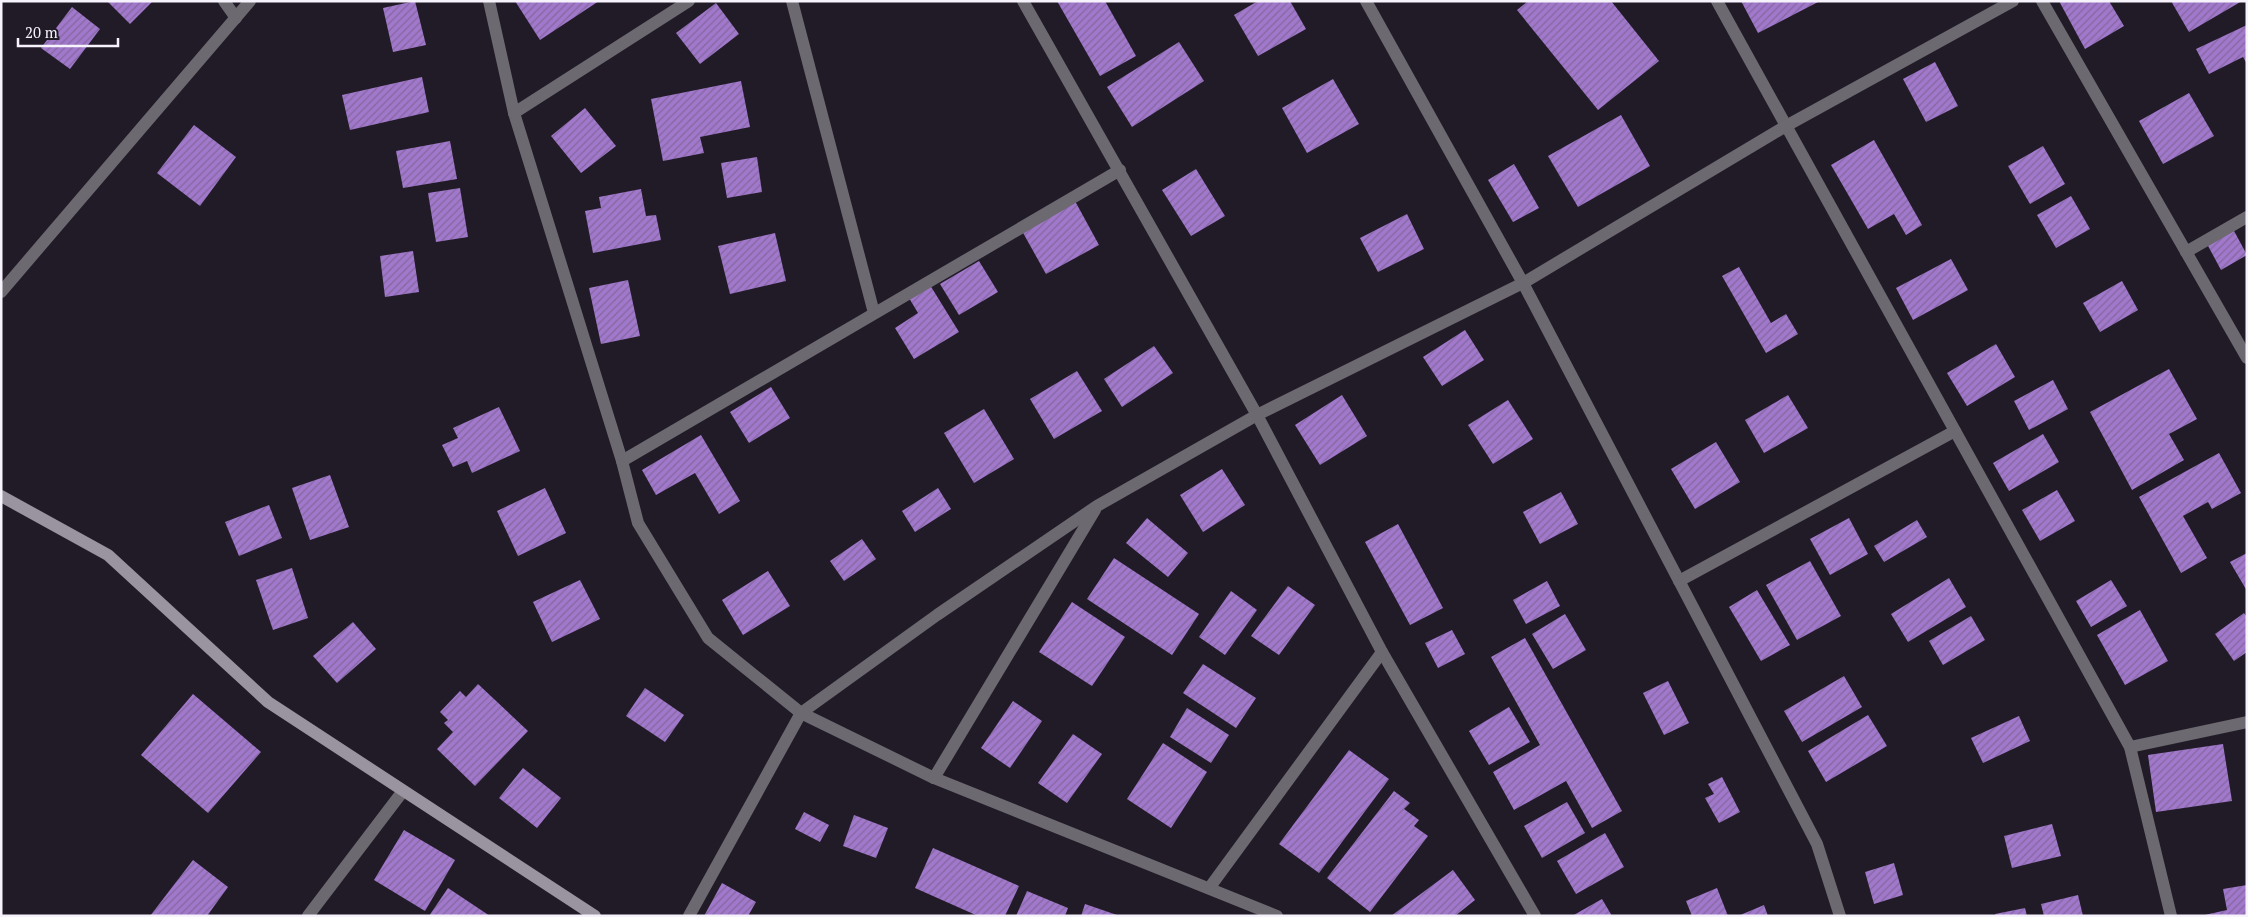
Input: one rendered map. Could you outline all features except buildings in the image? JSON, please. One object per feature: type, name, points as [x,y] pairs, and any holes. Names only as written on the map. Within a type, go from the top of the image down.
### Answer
[{"type":"street","points":[[224,1],[236,18]]},
{"type":"street","points":[[1,292],[250,1]]},
{"type":"street","points":[[489,1],[514,113],[622,461],[638,523],[708,638],[801,713],[934,778],[1210,887],[1277,916]]},
{"type":"street","points":[[514,113],[689,1]]},
{"type":"street","points":[[792,1],[874,314]]},
{"type":"street","points":[[1023,1],[1257,415],[1382,652],[1535,916]]},
{"type":"street","points":[[1366,1],[1524,283],[1817,844],[1840,916]]},
{"type":"street","points":[[1717,1],[2130,747],[2170,916]]},
{"type":"street","points":[[689,916],[801,713],[938,615],[1097,506],[1257,415],[1524,283],[1786,126],[2013,1]]},
{"type":"street","points":[[2042,1],[2247,358]]},
{"type":"street","points":[[622,461],[1120,170]]},
{"type":"street","points":[[2186,252],[2247,218]]},
{"type":"street","points":[[1679,581],[1955,431]]},
{"type":"street","points":[[1,496],[108,555],[268,702],[595,916]]},
{"type":"street","points":[[934,778],[1097,506]]},
{"type":"street","points":[[1210,887],[1382,652]]},
{"type":"street","points":[[2130,747],[2247,722]]},
{"type":"street","points":[[308,916],[403,790]]}]
